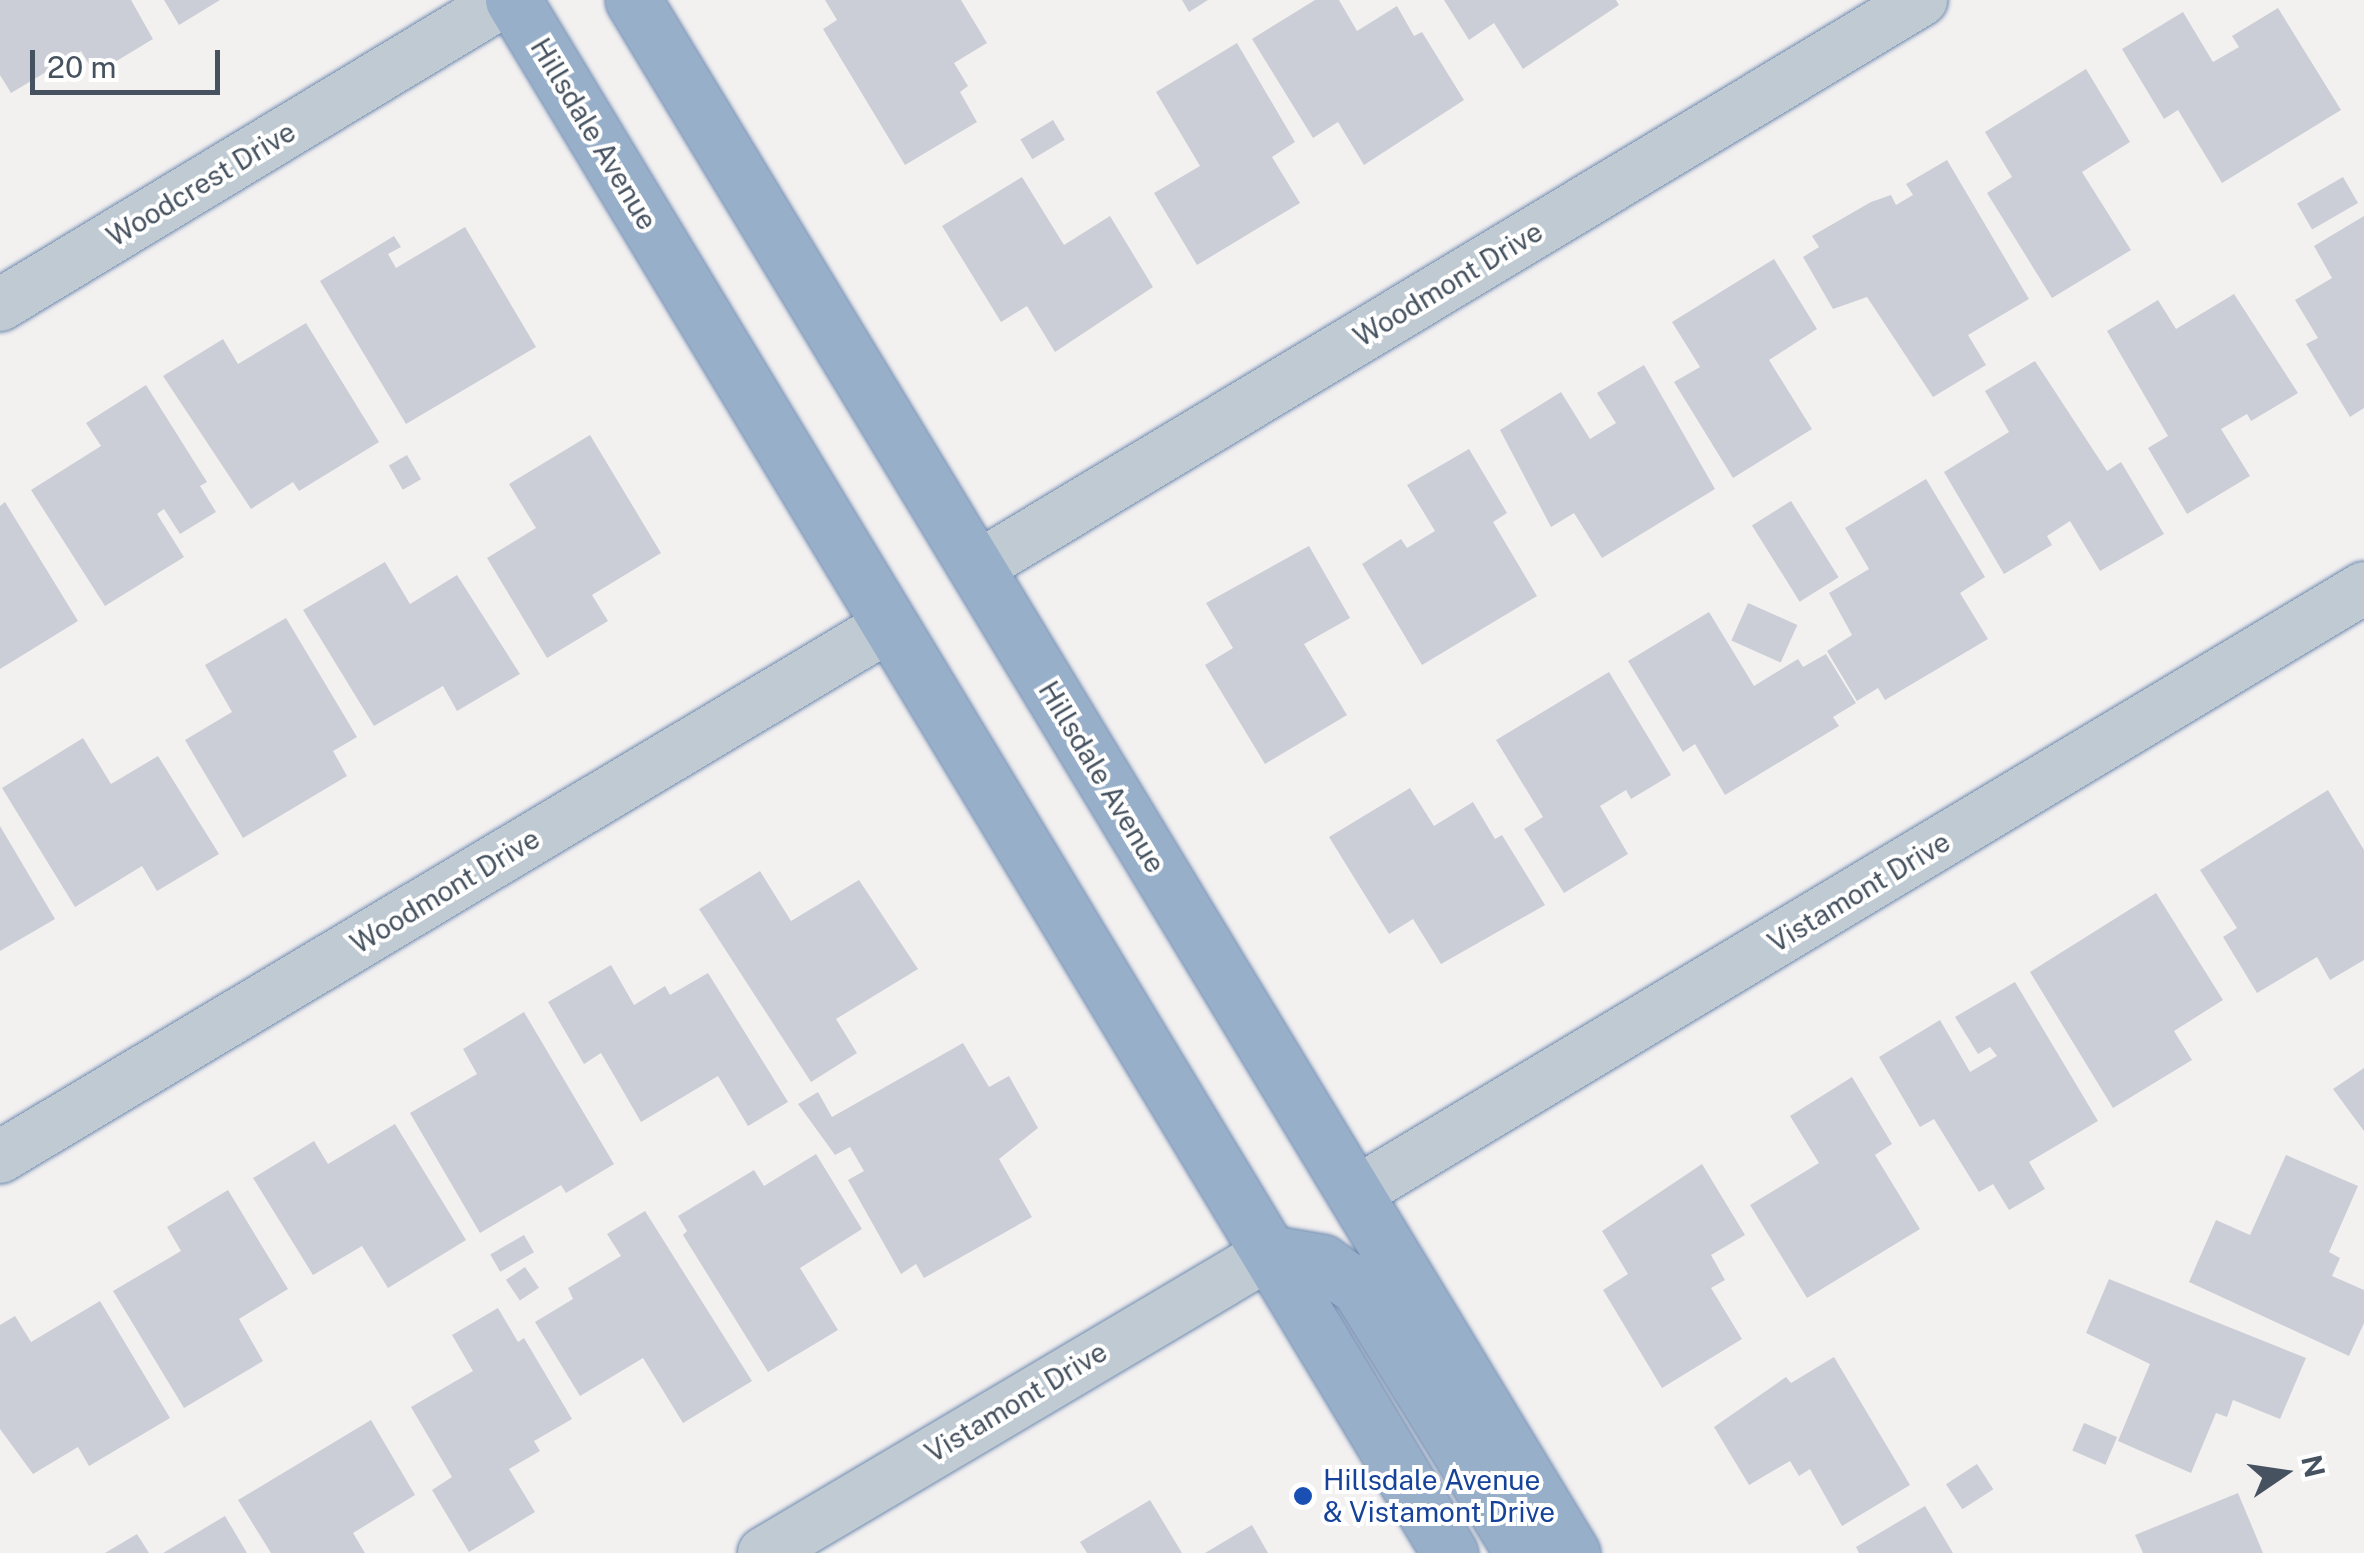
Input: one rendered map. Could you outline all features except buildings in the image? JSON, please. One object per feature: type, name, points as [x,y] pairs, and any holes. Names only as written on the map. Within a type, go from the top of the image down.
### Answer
[{"type":"highway","name":"Hillsdale Avenue","points":[[513,0],[1450,1553]]},
{"type":"highway","name":"Hillsdale Avenue","points":[[633,0],[1572,1553]]},
{"type":"highway","points":[[1270,1253],[1322,1262],[1358,1288],[1516,1542],[1538,1553]]},
{"type":"street","name":"Woodcrest Drive","points":[[0,305],[505,0]]},
{"type":"street","name":"Woodmont Drive","points":[[976,568],[1922,0]]},
{"type":"street","name":"Vistamont Drive","points":[[1354,1194],[2364,588]]},
{"type":"street","name":"Woodmont Drive","points":[[0,1158],[890,625]]},
{"type":"street","name":"Vistamont Drive","points":[[764,1553],[1270,1253]]},
{"type":"place","name":"Hillsdale Avenue & Vistamont Drive","points":[[1303,1496]]}]
